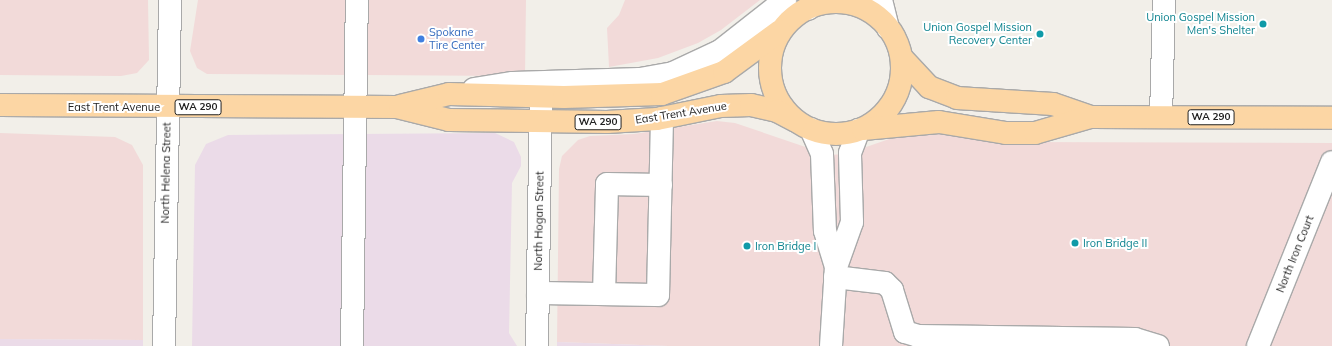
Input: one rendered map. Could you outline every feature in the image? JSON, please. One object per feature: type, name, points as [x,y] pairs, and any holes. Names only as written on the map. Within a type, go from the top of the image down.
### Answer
[{"type":"main road","name":"WA 290","points":[[783,29],[813,4],[837,2],[851,4],[872,13],[888,28],[902,58],[929,87],[957,98],[1053,104],[1090,117]]},
{"type":"main road","name":"East Trent Avenue","points":[[397,107],[450,94],[634,96],[682,89],[741,62],[783,29]]},
{"type":"main road","points":[[783,29],[772,52],[771,78],[779,102],[804,125]]},
{"type":"main road","points":[[861,130],[881,116],[898,93],[902,58]]},
{"type":"main road","name":"East Trent Avenue","points":[[0,105],[397,107],[449,120],[541,122],[662,118],[721,106],[751,105],[777,111],[804,125]]},
{"type":"main road","name":"WA 290","points":[[804,125],[828,134],[940,122],[1006,133],[1035,133],[1090,117],[1332,118]]},
{"type":"street","name":"North Helena Street","points":[[164,346],[170,0]]},
{"type":"street","points":[[352,346],[358,0]]},
{"type":"street","points":[[450,94],[513,83],[622,80],[673,73],[720,51],[785,0]]},
{"type":"street","points":[[881,0],[888,28]]},
{"type":"street","points":[[1161,117],[1164,0]]},
{"type":"street","name":"North Hogan Street","points":[[537,346],[541,96]]},
{"type":"street","points":[[538,293],[658,295],[662,118]]},
{"type":"street","points":[[804,125],[822,154],[825,231],[836,272]]},
{"type":"street","points":[[830,346],[836,272],[852,222],[850,153],[861,130]]},
{"type":"street","name":"North Iron Court","points":[[1258,346],[1332,162]]},
{"type":"street","points":[[604,294],[607,184],[661,185]]},
{"type":"street","points":[[836,272],[885,283],[892,290],[904,339],[918,336],[1136,339],[1158,346]]},
{"type":"shaded area","points":[[0,0],[148,0],[149,60],[137,73],[121,76],[0,75]]},
{"type":"shaded area","points":[[198,0],[349,0],[348,75],[207,74],[197,68],[190,51]]},
{"type":"shaded area","points":[[367,0],[526,0],[525,76],[366,75]]},
{"type":"shaded area","points":[[625,0],[760,0],[721,30],[698,43],[658,58],[609,67],[607,28],[619,15]]},
{"type":"shaded area","points":[[717,121],[735,123],[829,155],[846,154],[895,137],[935,131],[1014,142],[1332,143],[1332,346],[669,346],[557,342],[559,169],[562,156],[578,140],[590,136],[634,134]]},
{"type":"shaded area","points":[[0,133],[115,137],[132,145],[143,165],[143,340],[0,339]]},
{"type":"shaded area","points":[[495,133],[514,142],[521,157],[521,166],[512,183],[509,333],[517,346],[192,346],[195,165],[206,144],[228,135]]},
{"type":"shaded area","points":[[0,339],[143,340],[143,346],[0,346]]},
{"type":"shaded area","points":[[557,342],[669,346],[557,346]]},
{"type":"place","name":"Union Gospel Mission Men's Shelter","points":[[1263,24]]},
{"type":"place","name":"Union Gospel Mission Recovery Center","points":[[1040,34]]},
{"type":"place","name":"Spokane Tire Center","points":[[421,39]]},
{"type":"place","name":"Iron Bridge II","points":[[1075,243]]},
{"type":"place","name":"Iron Bridge I","points":[[747,246]]}]
